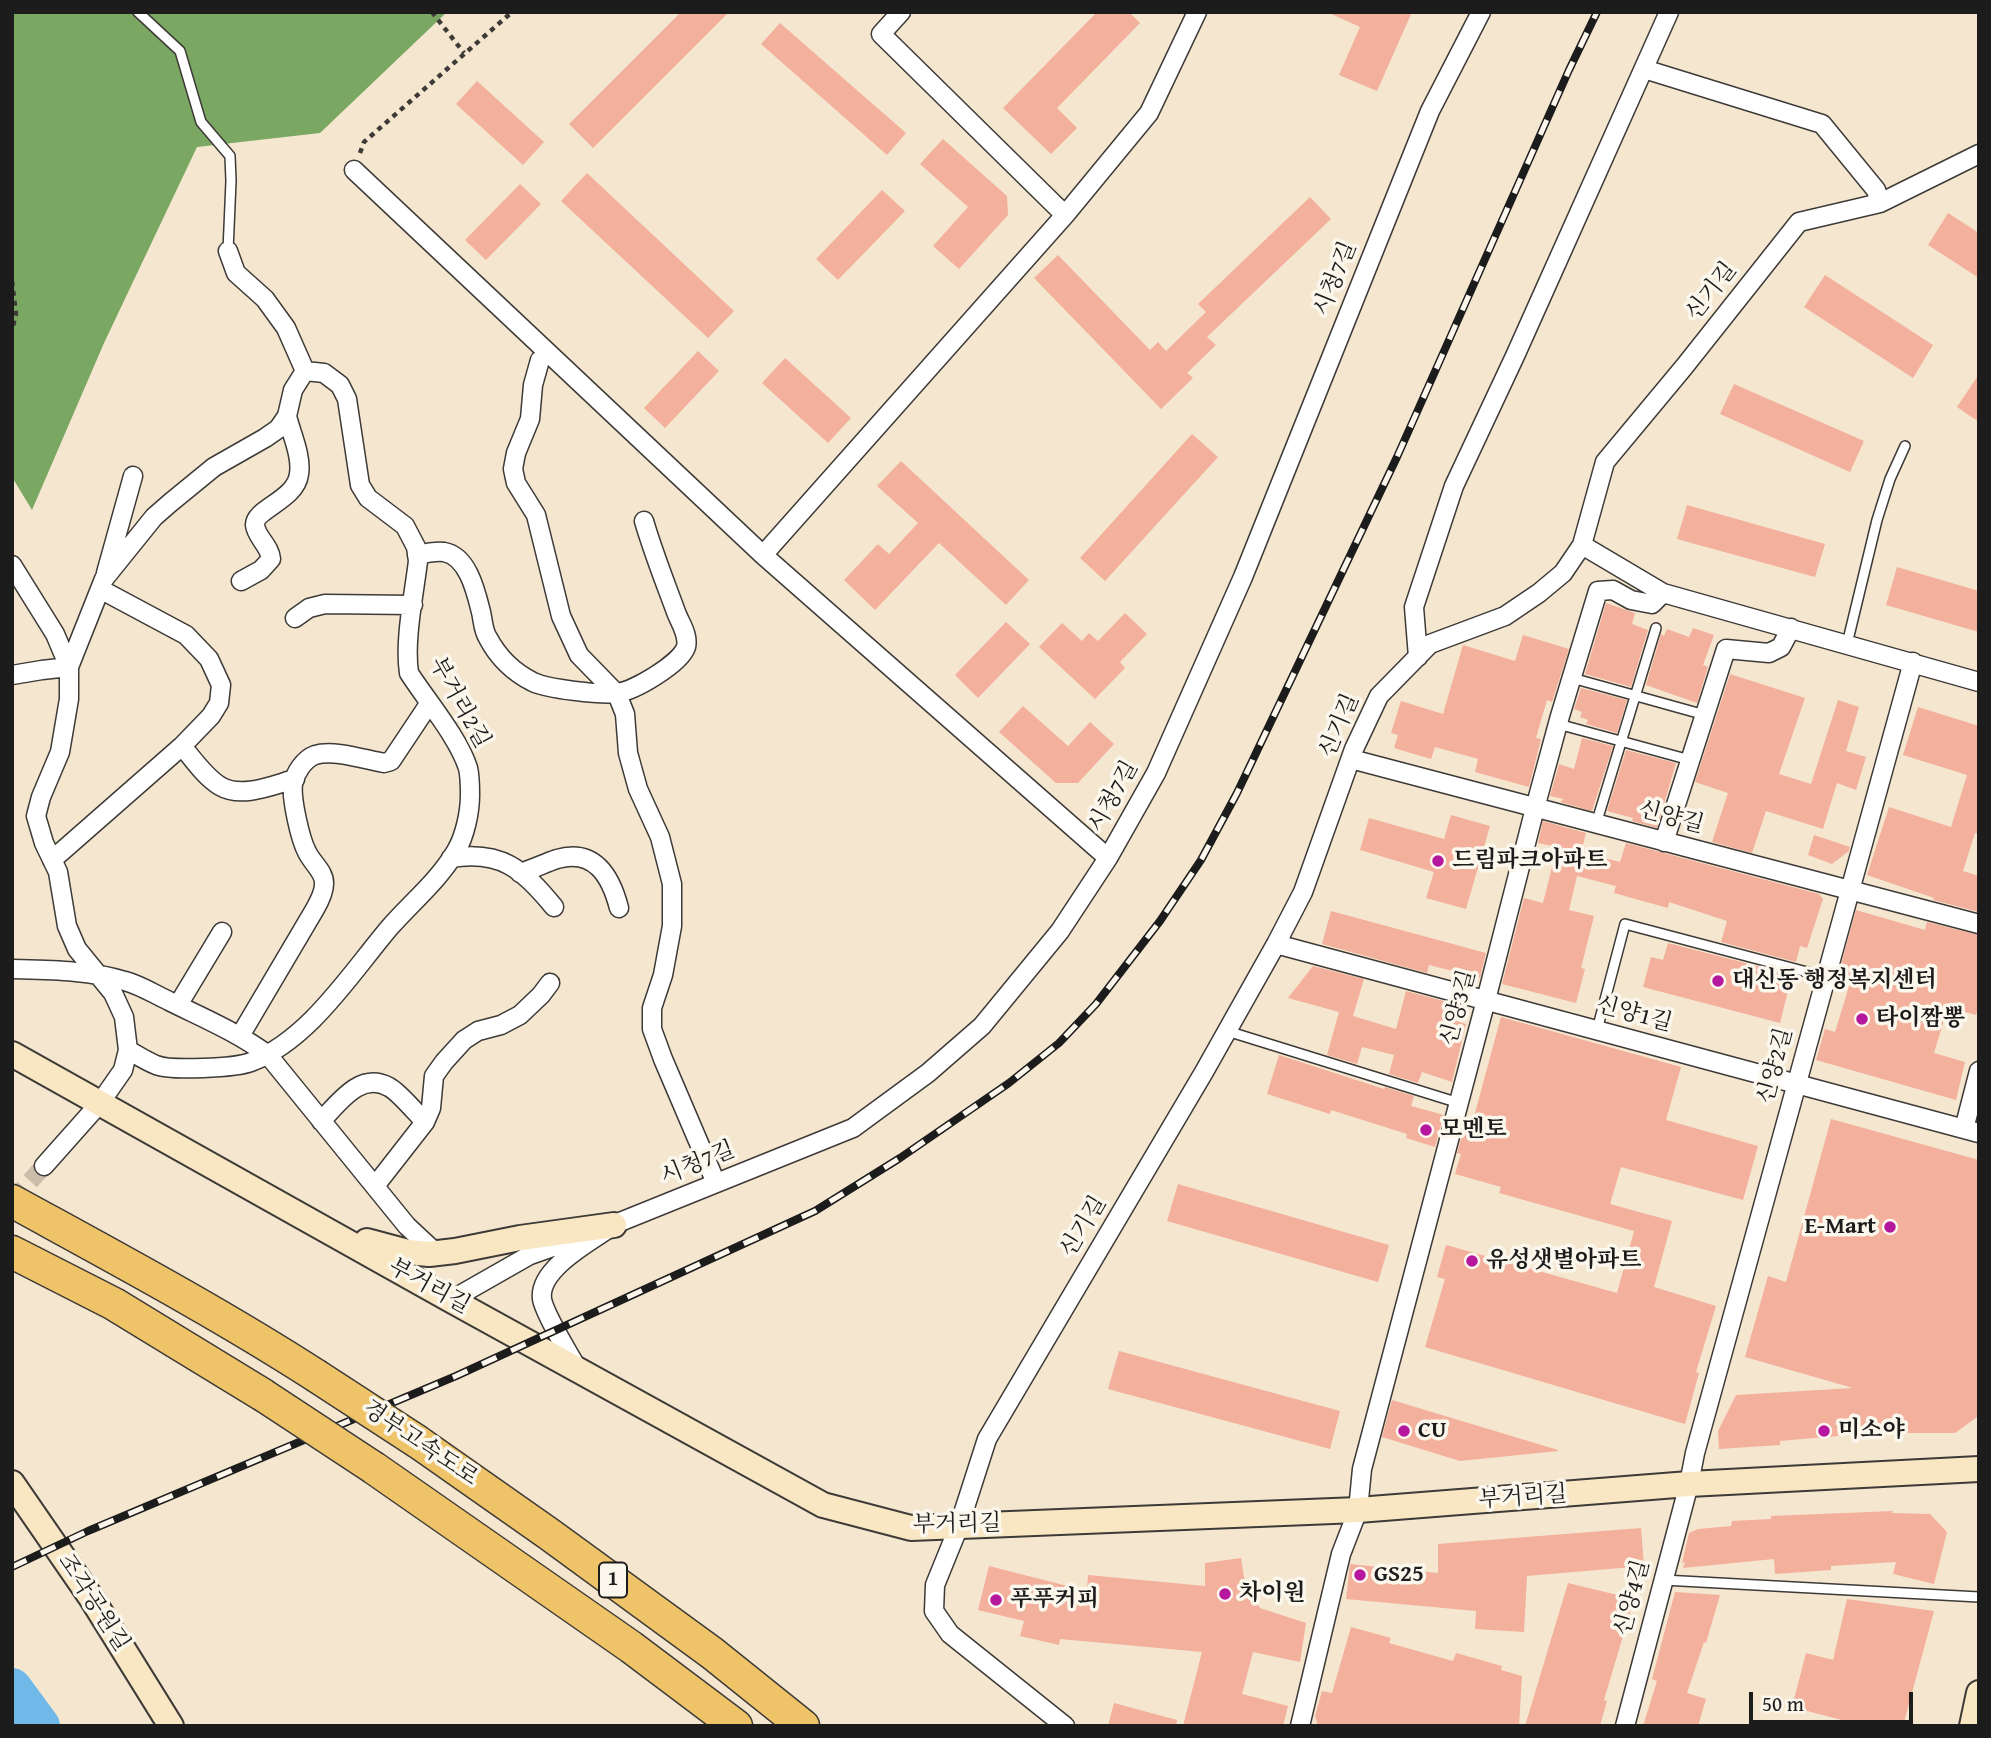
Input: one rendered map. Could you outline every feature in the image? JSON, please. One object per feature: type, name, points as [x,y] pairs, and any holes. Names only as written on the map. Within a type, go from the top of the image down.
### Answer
[{"type":"highway","name":"경부고속도로","points":[[12,1201],[276,1350],[418,1442],[712,1653],[803,1726]]},
{"type":"highway","name":"경부고속도로","points":[[12,1252],[114,1304],[263,1395],[374,1468],[631,1647],[736,1726]]},
{"type":"street","points":[[901,12],[881,34],[1065,215]]},
{"type":"street","points":[[763,555],[1065,215],[1149,113],[1197,12]]},
{"type":"street","name":"시청7길","points":[[451,1300],[530,1255],[614,1225],[853,1128],[928,1073],[982,1026],[1060,931],[1108,858],[1156,773],[1243,577],[1430,111],[1481,12]]},
{"type":"street","points":[[1418,657],[1414,607],[1454,486],[1516,356],[1669,12]]},
{"type":"street","points":[[1644,69],[1822,124],[1876,190],[1880,202]]},
{"type":"street","name":"신기길","points":[[1065,1726],[950,1634],[934,1611],[935,1585],[959,1526],[987,1439],[1227,1031],[1303,892],[1351,759],[1379,696],[1430,644],[1505,616],[1563,573],[1583,545],[1605,463],[1799,222],[1880,202],[1979,154]]},
{"type":"street","points":[[354,170],[763,555],[1108,858]]},
{"type":"street","points":[[102,584],[154,517],[214,467],[278,429],[287,416],[293,390],[305,371],[286,328],[265,299],[236,273],[228,251]]},
{"type":"street","points":[[540,360],[533,385],[530,419],[516,453],[513,469],[516,483],[536,515],[561,616],[574,645],[579,655],[617,694],[625,714],[628,754],[638,789],[660,836],[672,884],[672,926],[663,975],[652,1007],[652,1029],[716,1183]]},
{"type":"street","name":"부거리2길","points":[[128,1050],[158,1066],[170,1067],[229,1067],[248,1064],[268,1055],[287,1042],[323,1008],[440,873],[457,849],[464,830],[470,797],[468,769],[453,738],[409,673],[418,561],[416,547],[405,526],[368,498],[360,485],[351,420],[340,385],[324,373],[305,371]]},
{"type":"street","points":[[241,581],[261,570],[271,559],[270,551],[255,528],[258,515],[284,499],[298,482],[299,464],[287,416]]},
{"type":"street","points":[[44,1166],[100,1103],[123,1070],[128,1050],[124,1017],[113,993],[77,949],[67,926],[58,873],[44,843],[36,816],[60,752],[69,699],[69,667],[102,584],[133,476]]},
{"type":"street","points":[[417,555],[446,552],[459,559],[467,572],[480,609],[486,636],[511,669],[535,683],[563,690],[617,694],[661,672],[686,648],[687,637],[644,521]]},
{"type":"street","points":[[1583,545],[1663,593],[1979,682]]},
{"type":"street","points":[[12,565],[55,634],[69,667]]},
{"type":"street","points":[[52,860],[182,746],[211,716],[219,703],[221,685],[209,659],[186,635],[102,584]]},
{"type":"street","name":"신양3길","points":[[1358,1510],[1362,1469],[1535,808],[1598,591],[1613,590],[1632,600],[1652,604],[1663,593]]},
{"type":"street","points":[[295,618],[309,608],[325,604],[413,605]]},
{"type":"street","points":[[1664,842],[1726,649],[1769,653],[1781,647],[1791,628]]},
{"type":"street","name":"신양2길","points":[[1689,1484],[1695,1452],[1913,662]]},
{"type":"street","points":[[12,675],[69,667]]},
{"type":"street","points":[[240,1036],[315,909],[325,882],[307,852],[299,830],[293,786],[295,779],[305,762],[316,755],[339,754],[384,763],[391,761],[429,704]]},
{"type":"street","points":[[182,746],[218,785],[228,790],[255,790],[295,779]]},
{"type":"street","name":"신양길","points":[[1351,759],[1979,924]]},
{"type":"street","points":[[451,858],[471,855],[490,857],[509,864],[537,886],[554,907]]},
{"type":"street","points":[[520,873],[558,859],[588,859],[603,870],[614,888],[619,908]]},
{"type":"street","points":[[178,1005],[222,932]]},
{"type":"street","name":"신양1길","points":[[1276,944],[1972,1131]]},
{"type":"street","points":[[12,969],[97,975],[127,981],[240,1036],[268,1055],[407,1226],[436,1253]]},
{"type":"street","points":[[375,1186],[425,1122],[431,1108],[435,1076],[444,1062],[471,1035],[520,1015],[551,983]]},
{"type":"street","name":"부거리길","points":[[12,1054],[823,1505],[911,1528],[1358,1510],[1689,1484],[1979,1469]]},
{"type":"street","points":[[1972,1131],[1979,1072]]},
{"type":"street","points":[[321,1121],[350,1091],[363,1083],[377,1083],[390,1087],[425,1122]]},
{"type":"street","points":[[320,1226],[408,1252],[436,1253],[614,1225]]},
{"type":"street","points":[[576,1368],[542,1299],[545,1284],[551,1271],[614,1225]]},
{"type":"street","name":"조각공원길","points":[[12,1483],[92,1599],[171,1726]]},
{"type":"street","name":"신양4길","points":[[1625,1726],[1689,1484]]},
{"type":"street","points":[[1300,1726],[1340,1554],[1358,1510]]},
{"type":"street","points":[[1972,1726],[1979,1693]]},
{"type":"lane","points":[[138,12],[180,51],[201,122],[230,156],[228,251]]},
{"type":"lane","points":[[1847,644],[1883,500],[1905,446]]},
{"type":"lane","points":[[1596,824],[1656,628]]},
{"type":"lane","points":[[1572,678],[1705,715]]},
{"type":"lane","points":[[1558,724],[1690,760]]},
{"type":"lane","points":[[1597,1030],[1625,924],[1826,977]]},
{"type":"lane","points":[[1227,1031],[1459,1103]]},
{"type":"lane","points":[[1663,1580],[1979,1597]]},
{"type":"path","points":[[432,12],[464,53]]},
{"type":"path","points":[[354,170],[365,142],[512,12]]},
{"type":"path","points":[[12,281],[16,314],[12,330]]},
{"type":"green space","points":[[12,12],[447,12],[320,133],[197,147],[104,343],[32,510],[12,477]]},
{"type":"building","points":[[681,12],[729,12],[593,148],[569,124]]},
{"type":"building","points":[[1097,12],[1129,12],[1140,23],[1057,108],[1077,128],[1051,154],[1003,108]]},
{"type":"building","points":[[1327,12],[1412,12],[1377,91],[1339,75],[1360,27]]},
{"type":"building","points":[[780,23],[906,133],[887,155],[761,44]]},
{"type":"building","points":[[477,81],[544,142],[523,165],[456,104]]},
{"type":"building","points":[[943,139],[1007,196],[1008,215],[959,269],[933,246],[968,207],[920,164]]},
{"type":"building","points":[[587,173],[734,311],[708,338],[561,201]]},
{"type":"building","points":[[520,184],[541,204],[486,260],[465,240]]},
{"type":"building","points":[[882,190],[905,211],[838,280],[816,259]]},
{"type":"building","points":[[1310,197],[1331,219],[1207,337],[1216,345],[1187,373],[1193,378],[1161,409],[1034,278],[1058,255],[1150,350],[1158,342],[1166,351],[1206,312],[1198,304]]},
{"type":"building","points":[[1948,213],[1979,233],[1979,278],[1928,245]]},
{"type":"building","points":[[1825,275],[1933,345],[1913,378],[1804,307]]},
{"type":"building","points":[[698,351],[719,371],[665,428],[644,408]]},
{"type":"building","points":[[785,358],[851,418],[828,443],[762,383]]},
{"type":"building","points":[[1979,374],[1979,422],[1957,407]]},
{"type":"building","points":[[1734,384],[1864,441],[1850,472],[1720,414]]},
{"type":"building","points":[[1192,434],[1218,457],[1105,581],[1080,558]]},
{"type":"building","points":[[901,461],[1029,580],[1006,605],[939,543],[875,610],[844,580],[878,544],[889,554],[918,523],[877,486]]},
{"type":"building","points":[[1687,505],[1825,544],[1815,577],[1677,539]]},
{"type":"building","points":[[1897,567],[1979,591],[1979,632],[1886,605]]},
{"type":"building","points":[[1606,603],[1635,613],[1632,624],[1648,630],[1631,687],[1585,674]]},
{"type":"building","points":[[1125,613],[1147,634],[1120,662],[1125,668],[1095,699],[1039,647],[1062,623],[1082,641],[1089,633],[1098,641]]},
{"type":"building","points":[[1006,622],[1030,644],[978,698],[955,675]]},
{"type":"building","points":[[1693,628],[1714,635],[1703,665],[1708,667],[1697,703],[1646,685],[1661,634],[1664,636],[1667,629],[1689,637]]},
{"type":"building","points":[[1523,635],[1569,649],[1552,702],[1547,700],[1536,738],[1541,739],[1529,787],[1475,772],[1478,759],[1435,747],[1431,759],[1394,748],[1398,735],[1391,733],[1401,701],[1443,714],[1463,645],[1515,661]]},
{"type":"building","points":[[1730,674],[1805,698],[1779,774],[1811,784],[1838,700],[1859,707],[1846,751],[1866,757],[1856,790],[1837,783],[1823,829],[1766,811],[1752,853],[1712,842],[1728,793],[1695,782]]},
{"type":"building","points":[[1581,688],[1627,700],[1617,733],[1586,724],[1588,720],[1580,717],[1582,712],[1574,709]]},
{"type":"building","points":[[1023,706],[1068,746],[1090,722],[1114,744],[1078,783],[1056,783],[999,732]]},
{"type":"building","points":[[1918,707],[1979,726],[1979,834],[1975,833],[1963,871],[1979,876],[1979,912],[1933,900],[1934,898],[1867,875],[1889,807],[1951,827],[1967,775],[1903,755]]},
{"type":"building","points":[[1582,738],[1613,746],[1592,811],[1560,802],[1564,799],[1550,796],[1559,764],[1574,769]]},
{"type":"building","points":[[1626,750],[1676,763],[1657,828],[1607,811]]},
{"type":"building","name":"드림파크아파트","points":[[1451,815],[1490,826],[1466,909],[1426,898],[1434,872],[1360,850],[1369,818],[1444,839]]},
{"type":"building","points":[[1543,821],[1586,833],[1581,852],[1620,862],[1626,843],[1819,894],[1823,899],[1807,948],[1800,946],[1796,962],[1721,942],[1727,921],[1669,902],[1668,908],[1614,893],[1616,886],[1577,876],[1569,910],[1594,916],[1581,968],[1585,969],[1576,1003],[1502,984],[1524,898],[1543,903],[1557,847],[1538,843]]},
{"type":"building","points":[[1814,835],[1850,847],[1849,851],[1832,864],[1808,855]]},
{"type":"building","points":[[1856,910],[1925,930],[1927,922],[1979,935],[1979,1004],[1976,1015],[1948,1007],[1934,1053],[1965,1062],[1956,1100],[1816,1060],[1825,1029],[1835,1032],[1850,983],[1837,979]]},
{"type":"building","points":[[1331,911],[1486,953],[1480,978],[1429,965],[1427,973],[1322,944]]},
{"type":"building","name":"대신동 행정복지센터","points":[[1668,943],[1792,975],[1780,1023],[1643,987],[1651,957],[1663,960]]},
{"type":"building","points":[[1313,966],[1364,979],[1353,1016],[1396,1029],[1406,991],[1451,1003],[1447,1018],[1466,1024],[1452,1082],[1422,1072],[1418,1083],[1389,1074],[1394,1055],[1362,1047],[1357,1064],[1327,1055],[1339,1012],[1288,998]]},
{"type":"building","points":[[1501,1017],[1681,1067],[1666,1120],[1758,1146],[1743,1200],[1621,1167],[1610,1204],[1672,1221],[1654,1287],[1716,1306],[1696,1372],[1699,1373],[1685,1424],[1425,1347],[1445,1279],[1437,1277],[1446,1245],[1617,1293],[1634,1231],[1499,1193],[1501,1187],[1455,1174],[1461,1154],[1457,1153],[1466,1122],[1472,1124]]},
{"type":"building","points":[[1279,1055],[1414,1096],[1411,1106],[1444,1115],[1435,1147],[1406,1138],[1407,1134],[1331,1110],[1330,1114],[1267,1094]]},
{"type":"building","points":[[1831,1119],[1979,1160],[1977,1417],[1955,1433],[1907,1433],[1907,1430],[1780,1441],[1780,1445],[1719,1449],[1718,1431],[1736,1395],[1853,1388],[1745,1357],[1768,1276],[1786,1282]]},
{"type":"building","points":[[1178,1184],[1389,1245],[1378,1282],[1167,1221]]},
{"type":"building","points":[[1119,1351],[1340,1411],[1330,1449],[1108,1389]]},
{"type":"building","points":[[1392,1400],[1558,1451],[1460,1461],[1382,1437]]},
{"type":"building","points":[[1893,1511],[1892,1513],[1930,1514],[1947,1532],[1934,1584],[1893,1574],[1896,1562],[1831,1566],[1831,1570],[1775,1574],[1774,1559],[1683,1568],[1689,1533],[1698,1529],[1731,1526],[1732,1521],[1771,1519],[1771,1516]]},
{"type":"building","points":[[1641,1528],[1644,1566],[1527,1576],[1524,1632],[1475,1629],[1476,1611],[1346,1599],[1350,1564],[1438,1573],[1438,1544]]},
{"type":"building","points":[[1241,1558],[1244,1578],[1260,1608],[1306,1623],[1300,1662],[1253,1652],[1242,1694],[1288,1706],[1283,1726],[1183,1726],[1202,1652],[1060,1639],[1059,1645],[1020,1636],[1024,1621],[978,1610],[989,1566],[1087,1591],[1088,1575],[1205,1586],[1205,1563]]},
{"type":"building","points":[[1568,1583],[1634,1599],[1604,1700],[1607,1701],[1600,1726],[1525,1726]]},
{"type":"building","points":[[1675,1592],[1720,1595],[1687,1693],[1706,1699],[1698,1726],[1643,1726],[1657,1681],[1652,1679]]},
{"type":"building","points":[[1847,1599],[1934,1611],[1903,1726],[1865,1726],[1792,1707],[1806,1653],[1833,1660]]},
{"type":"building","points":[[1351,1627],[1391,1638],[1389,1643],[1453,1661],[1456,1653],[1502,1666],[1501,1670],[1522,1676],[1519,1726],[1318,1726],[1315,1716],[1322,1691],[1332,1693]]},
{"type":"building","points":[[1114,1703],[1177,1720],[1176,1726],[1108,1726]]},
{"type":"waterway","points":[[12,1688],[40,1726]]},
{"type":"tunnel","points":[[12,1201],[44,1166]]},
{"type":"railway","points":[[12,1567],[88,1531],[456,1376],[815,1211],[900,1158],[1009,1083],[1059,1043],[1096,1004],[1160,921],[1201,860],[1237,793],[1397,457],[1597,12]]},
{"type":"place","name":"드림파크아파트","points":[[1438,861]]},
{"type":"place","name":"대신동 행정복지센터","points":[[1718,981]]},
{"type":"place","name":"타이짬뽕","points":[[1862,1019]]},
{"type":"place","name":"모멘토","points":[[1426,1130]]},
{"type":"place","name":"E-Mart","points":[[1890,1227]]},
{"type":"place","name":"유성샛별아파트","points":[[1472,1261]]},
{"type":"place","name":"CU","points":[[1404,1431]]},
{"type":"place","name":"미소야","points":[[1824,1431]]},
{"type":"place","name":"GS25","points":[[1360,1575]]},
{"type":"place","name":"차이원","points":[[1225,1594]]},
{"type":"place","name":"푸푸커피","points":[[996,1600]]}]
